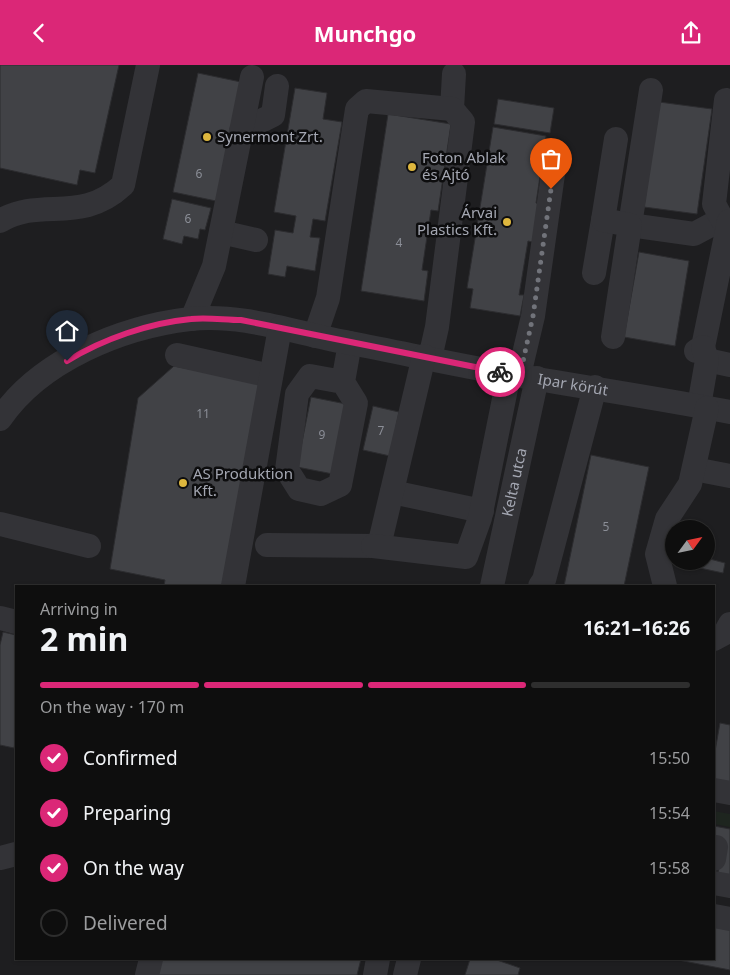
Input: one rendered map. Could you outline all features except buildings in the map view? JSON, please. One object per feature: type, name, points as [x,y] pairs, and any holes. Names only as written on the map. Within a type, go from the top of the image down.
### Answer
[{"type":"street","points":[[0,221],[42,209],[66,211],[88,206],[110,197],[123,185],[148,65]]},
{"type":"street","points":[[267,545],[379,546],[421,377],[437,327],[463,122],[452,109],[454,74]]},
{"type":"street","points":[[192,319],[214,266],[252,77]]},
{"type":"street","points":[[241,131],[273,115],[277,85]]},
{"type":"street","points":[[613,337],[651,90]]},
{"type":"street","points":[[664,585],[661,579],[657,554],[667,519],[690,485],[712,409],[702,353],[727,220],[714,204],[726,100]]},
{"type":"street","points":[[315,336],[328,298],[357,109],[366,101],[452,109]]},
{"type":"street","points":[[594,273],[616,139]]},
{"type":"street","points":[[373,546],[466,557],[482,511],[522,376],[533,316],[556,153]]},
{"type":"street","points":[[603,220],[694,235],[727,220]]},
{"type":"street","points":[[222,232],[256,240]]},
{"type":"street","name":"Ipar körút","points":[[0,419],[25,391],[52,370],[82,351],[133,332],[192,319],[241,320],[522,376],[595,387],[712,409]]},
{"type":"street","points":[[233,585],[280,328]]},
{"type":"street","points":[[343,383],[310,376],[298,394],[287,470],[299,489],[321,494],[340,485],[356,403],[343,383],[350,343]]},
{"type":"street","points":[[702,353],[730,365]]},
{"type":"street","points":[[177,355],[271,376]]},
{"type":"street","name":"Kelta utca","points":[[492,585],[522,376]]},
{"type":"street","points":[[540,585],[546,571],[595,387]]},
{"type":"street","points":[[694,469],[730,476]]},
{"type":"street","points":[[392,493],[482,511]]},
{"type":"street","points":[[0,524],[89,546]]},
{"type":"street","points":[[0,618],[15,622]]},
{"type":"street","points":[[715,638],[725,633],[730,624]]},
{"type":"street","points":[[715,790],[730,793]]},
{"type":"street","points":[[715,883],[730,886]]},
{"type":"street","points":[[715,899],[730,902]]},
{"type":"street","points":[[715,916],[730,919]]},
{"type":"street","points":[[147,975],[151,960]]},
{"type":"street","points":[[375,975],[378,960]]},
{"type":"street","points":[[405,975],[409,960]]},
{"type":"shaded area","points":[[0,65],[730,65],[730,975],[0,975]]},
{"type":"shaded area","points":[[715,811],[730,814],[730,827],[715,824]]},
{"type":"way so far","points":[[500,372],[520,375],[533,316],[551,189]]},
{"type":"place","name":"Synermont Zrt.","points":[[207,137]]},
{"type":"place","name":"Foton Ablak és Ajtó","points":[[412,167]]},
{"type":"place","name":"Árvai Plastics Kft.","points":[[507,222]]},
{"type":"place","name":"AS Produktion Kft.","points":[[183,483]]},
{"type":"route","points":[[67,361],[82,351],[150,327],[192,319],[241,320],[500,372]]}]
